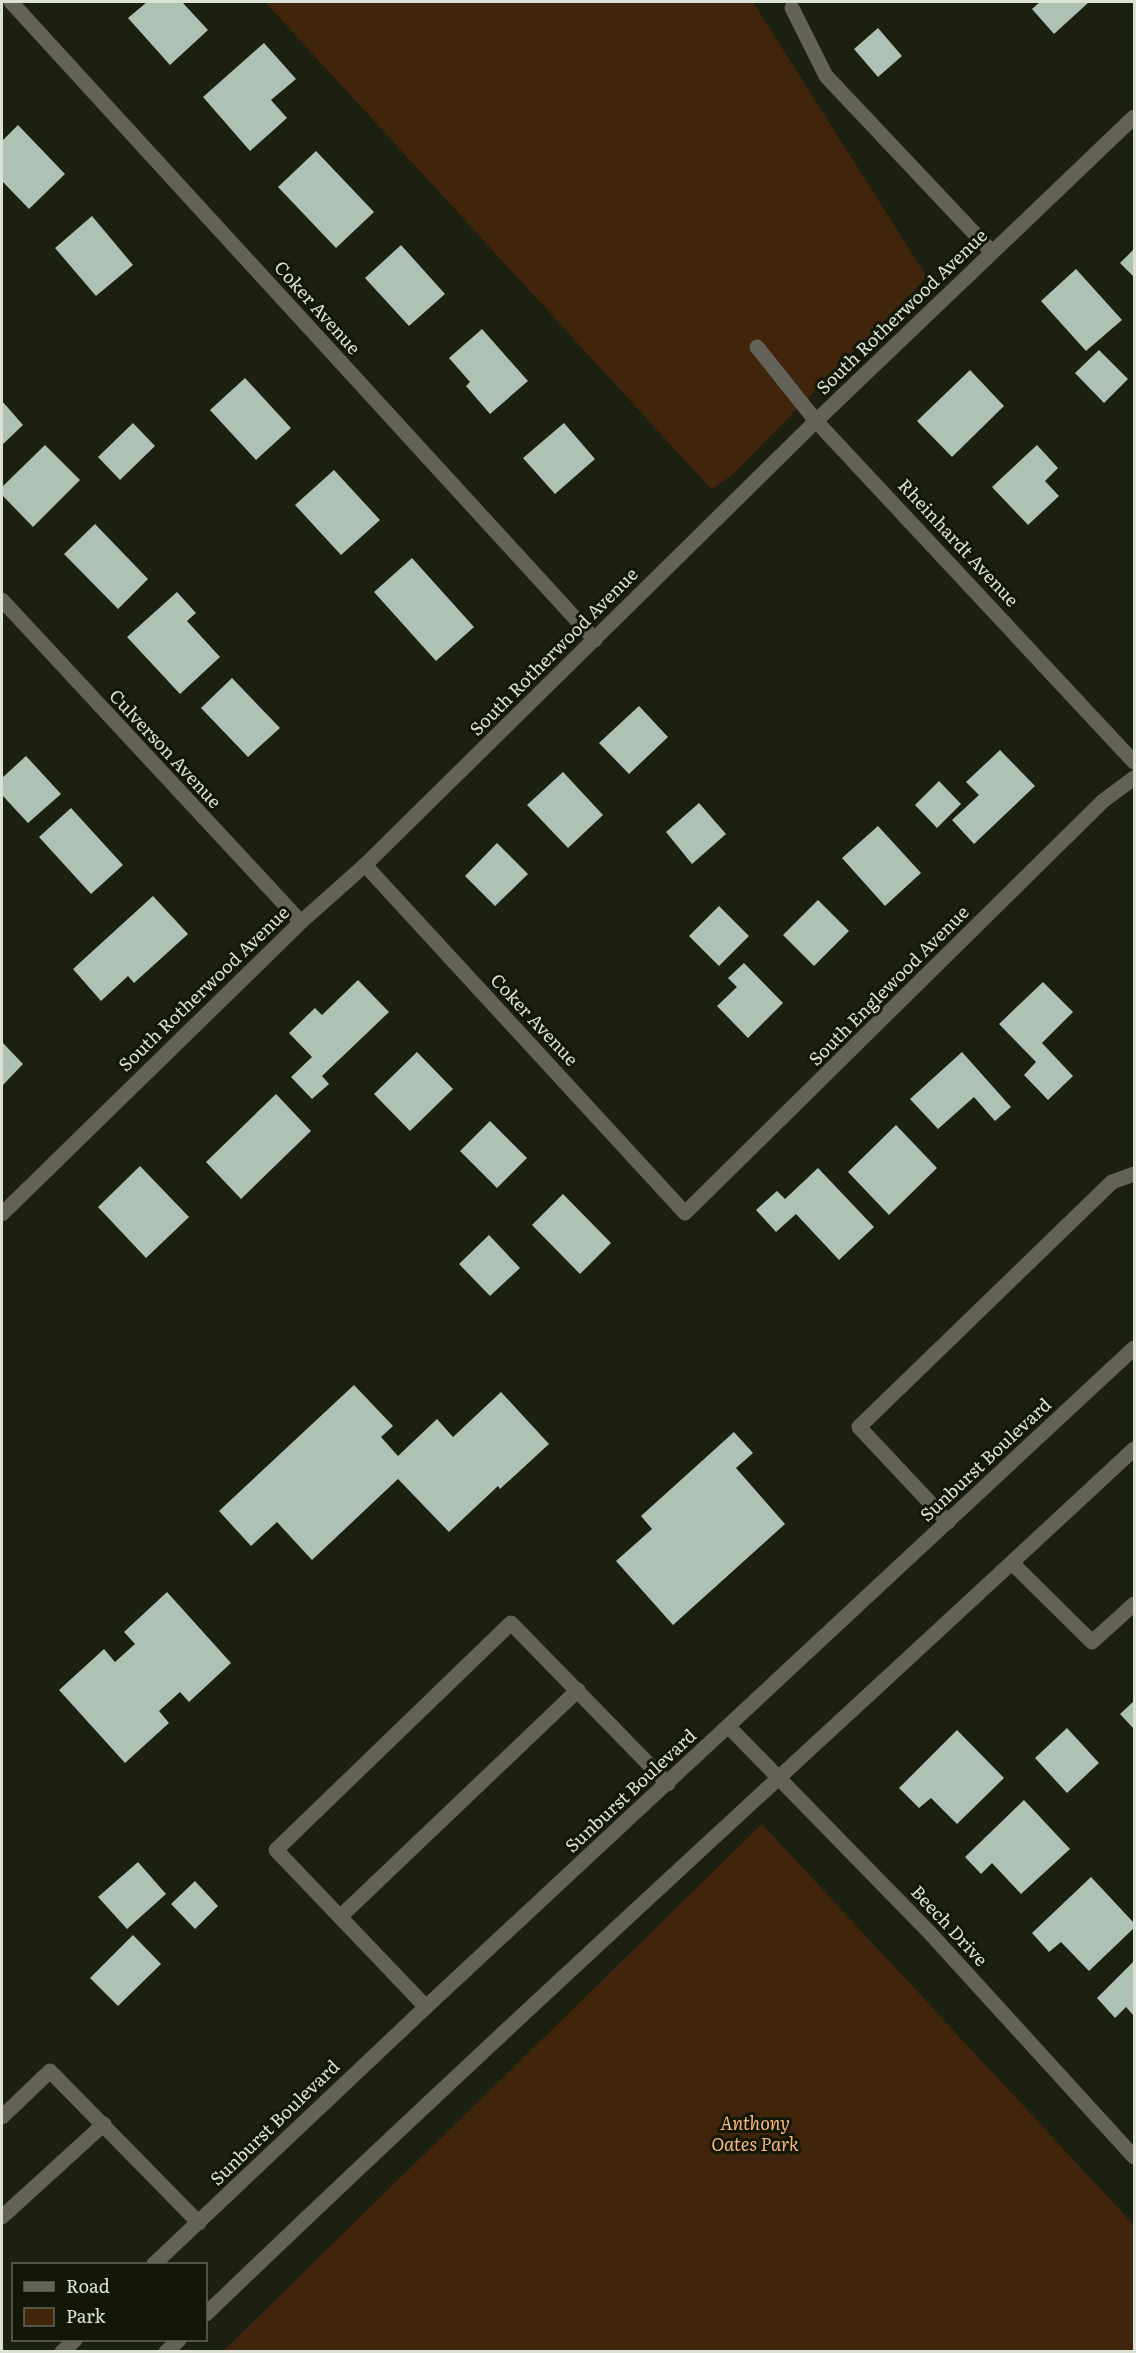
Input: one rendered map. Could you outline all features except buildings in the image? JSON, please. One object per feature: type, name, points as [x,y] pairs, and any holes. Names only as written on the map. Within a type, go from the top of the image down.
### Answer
[{"type":"street","name":"Coker Avenue","points":[[11,2],[595,640]]},
{"type":"street","points":[[792,8],[826,76],[992,252]]},
{"type":"street","name":"South Rotherwood Avenue","points":[[2,1214],[301,922],[365,865],[816,421],[1134,117]]},
{"type":"street","name":"Rheinhardt Avenue","points":[[757,347],[816,421],[1134,762]]},
{"type":"street","name":"Culverson Avenue","points":[[2,600],[301,922]]},
{"type":"street","name":"South Englewood Avenue","points":[[674,1201],[685,1213],[1103,801],[1134,778]]},
{"type":"street","name":"Coker Avenue","points":[[365,865],[674,1201]]},
{"type":"street","points":[[948,1522],[859,1427],[1112,1182],[1134,1174]]},
{"type":"street","name":"Sunburst Boulevard","points":[[156,2263],[426,2007],[1134,1348]]},
{"type":"street","points":[[207,2313],[432,2097],[780,1779],[1134,1449]]},
{"type":"street","points":[[1012,1563],[1092,1642],[1134,1604]]},
{"type":"street","points":[[426,2007],[276,1850],[512,1623],[668,1784]]},
{"type":"street","points":[[340,1917],[578,1690]]},
{"type":"street","name":"Beech Drive","points":[[729,1727],[929,1932],[1134,2157]]},
{"type":"street","points":[[2,2117],[50,2071],[199,2223]]},
{"type":"street","points":[[2,2217],[104,2124]]},
{"type":"street","points":[[62,2352],[74,2341]]},
{"type":"street","points":[[166,2352],[178,2341]]},
{"type":"green space","points":[[265,2],[753,2],[927,277],[733,474],[712,490]]},
{"type":"green space","name":"Anthony Oates Park","points":[[762,1824],[1134,2225],[1134,2351],[223,2351]]}]
